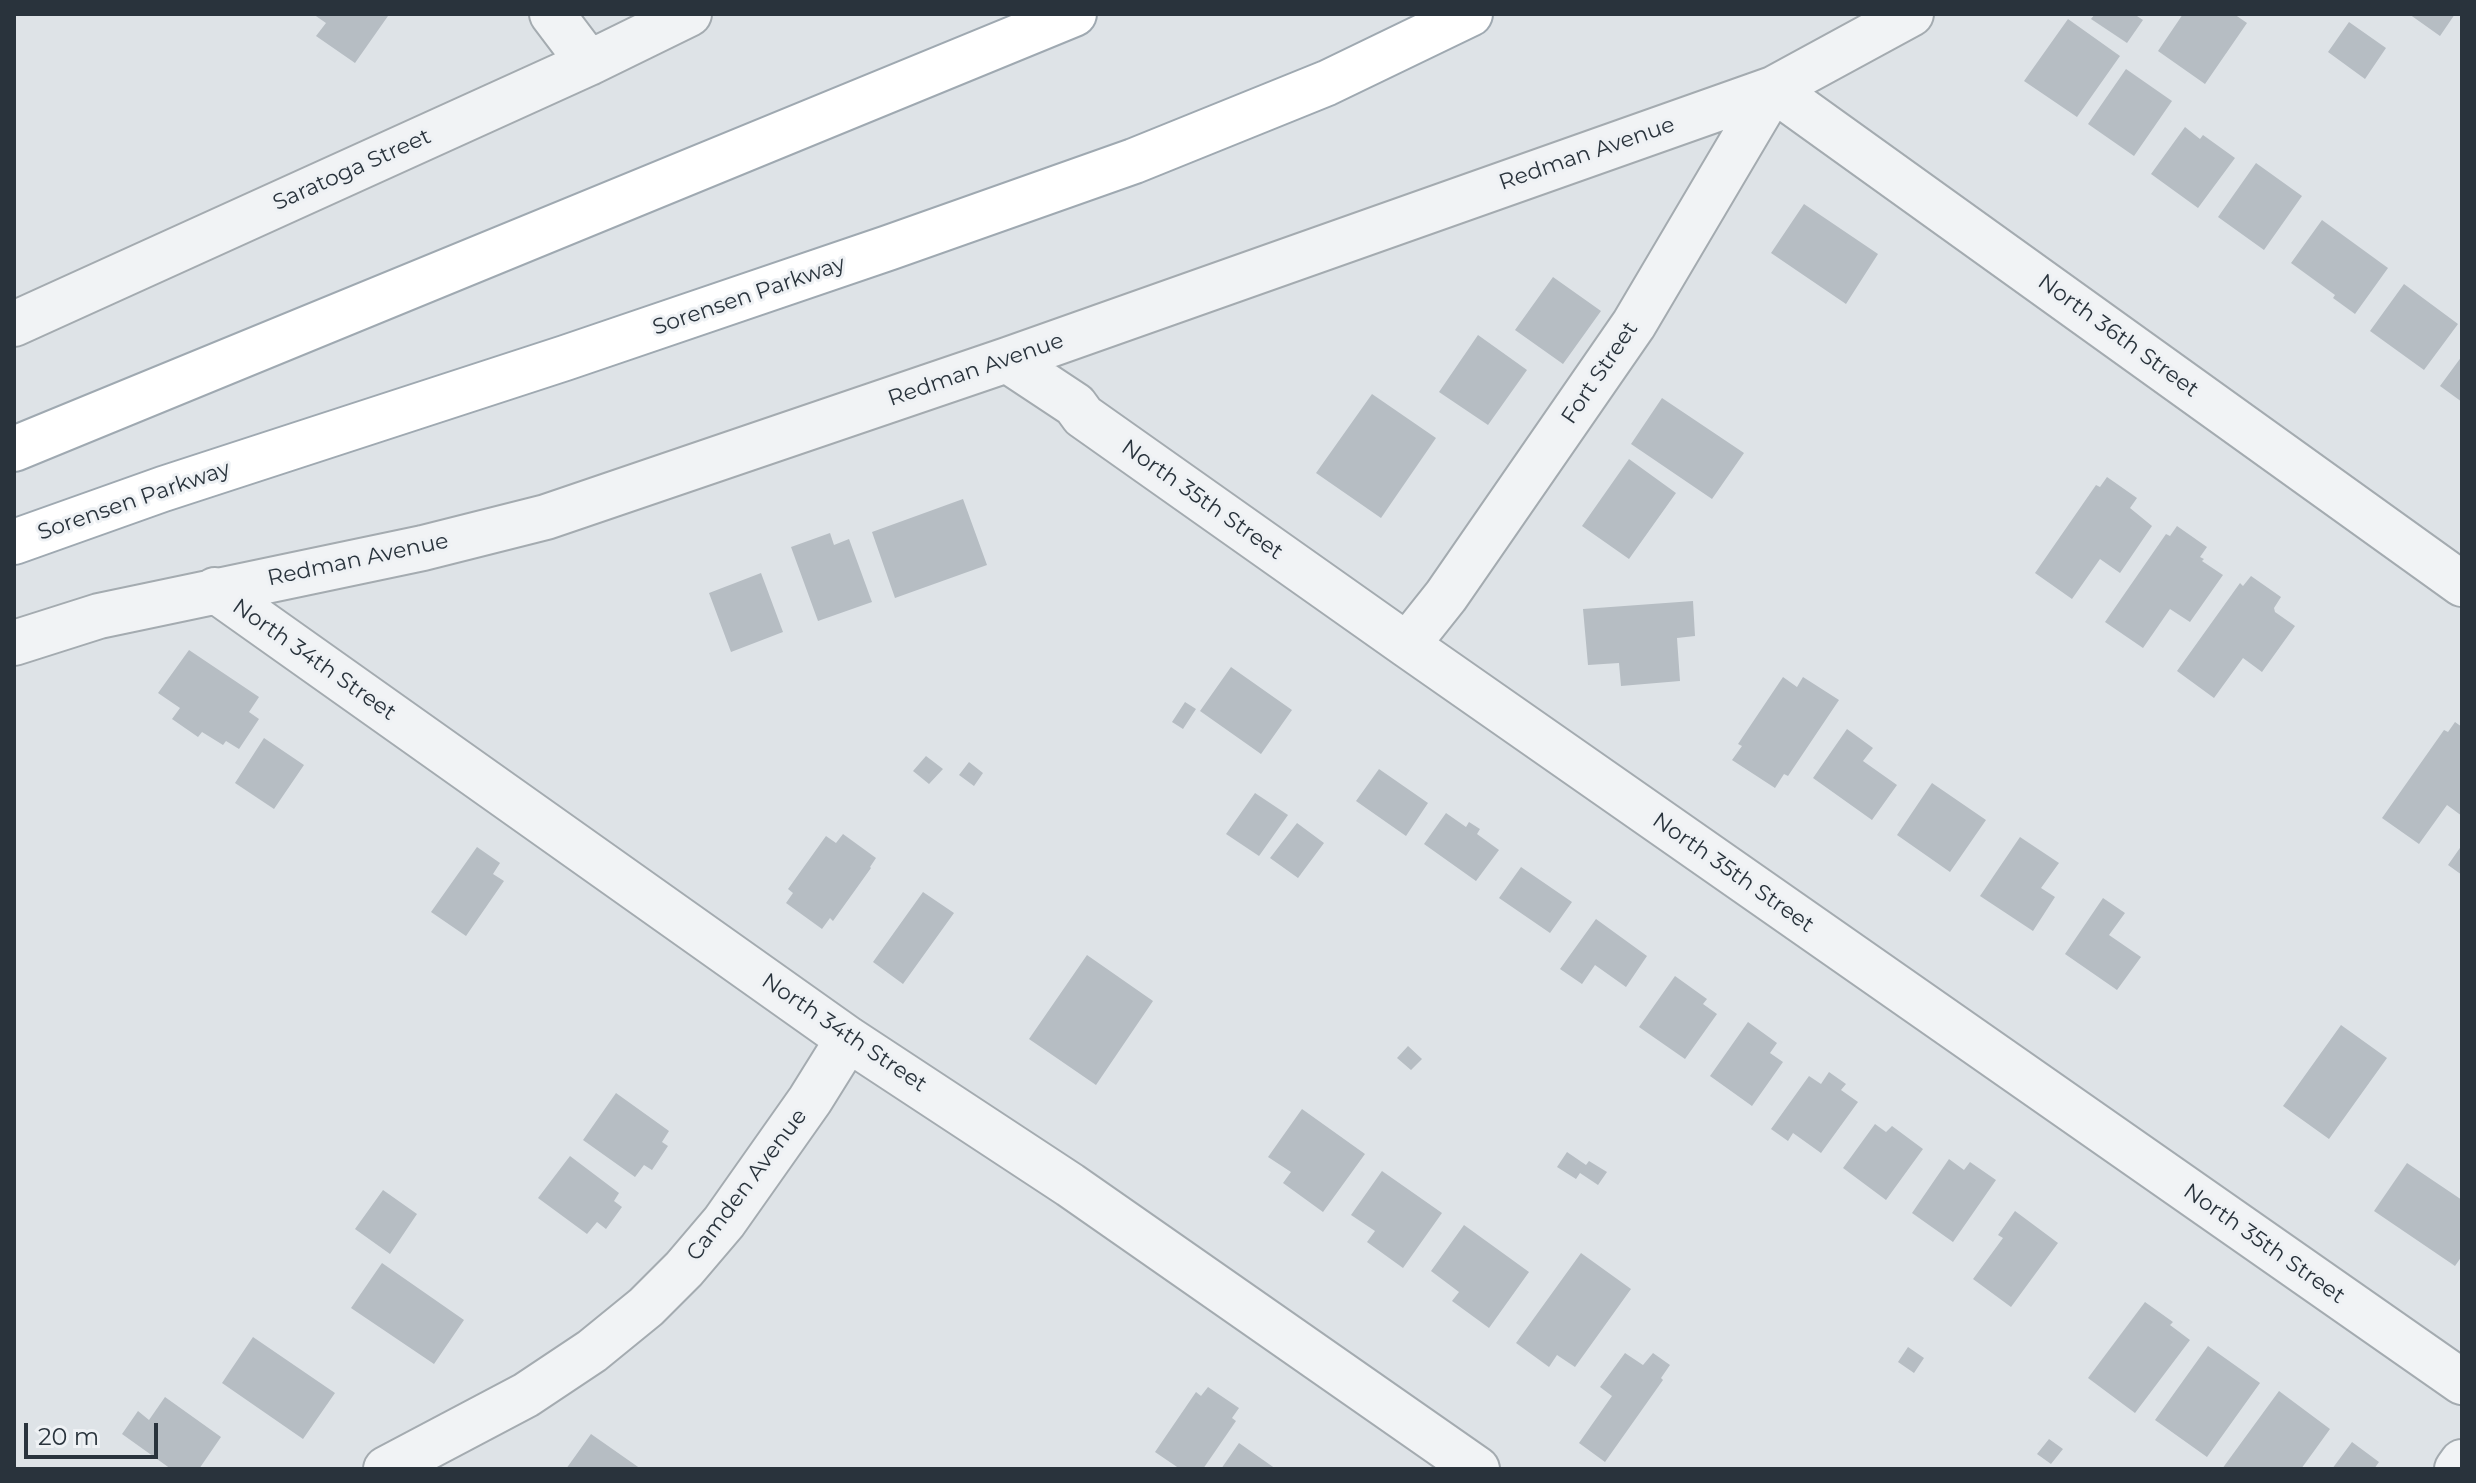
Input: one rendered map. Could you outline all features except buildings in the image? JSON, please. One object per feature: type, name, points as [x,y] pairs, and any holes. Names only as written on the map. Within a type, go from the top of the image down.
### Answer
[{"type":"main road","points":[[14,449],[1074,14]]},
{"type":"main road","name":"Sorensen Parkway","points":[[14,542],[163,489],[550,363],[1134,161],[1327,83],[1470,14]]},
{"type":"street","points":[[552,14],[589,63]]},
{"type":"street","name":"Saratoga Street","points":[[14,324],[589,63],[689,14]]},
{"type":"street","name":"Redman Avenue","points":[[14,643],[99,616],[423,548],[546,517],[1007,360],[1773,89],[1911,14]]},
{"type":"street","name":"North 36th Street","points":[[1773,89],[2462,584]]},
{"type":"street","name":"Fort Street","points":[[1407,645],[1446,596],[1634,324],[1773,89]]},
{"type":"street","name":"North 35th Street","points":[[1007,360],[1075,405],[1083,416],[1407,645],[2462,1382]]},
{"type":"street","name":"North 34th Street","points":[[215,590],[848,1039],[1070,1185],[1477,1469]]},
{"type":"street","name":"Camden Avenue","points":[[386,1469],[526,1395],[592,1351],[646,1307],[724,1222],[810,1100],[848,1039]]},
{"type":"street","points":[[2457,1469],[2462,1462]]}]
